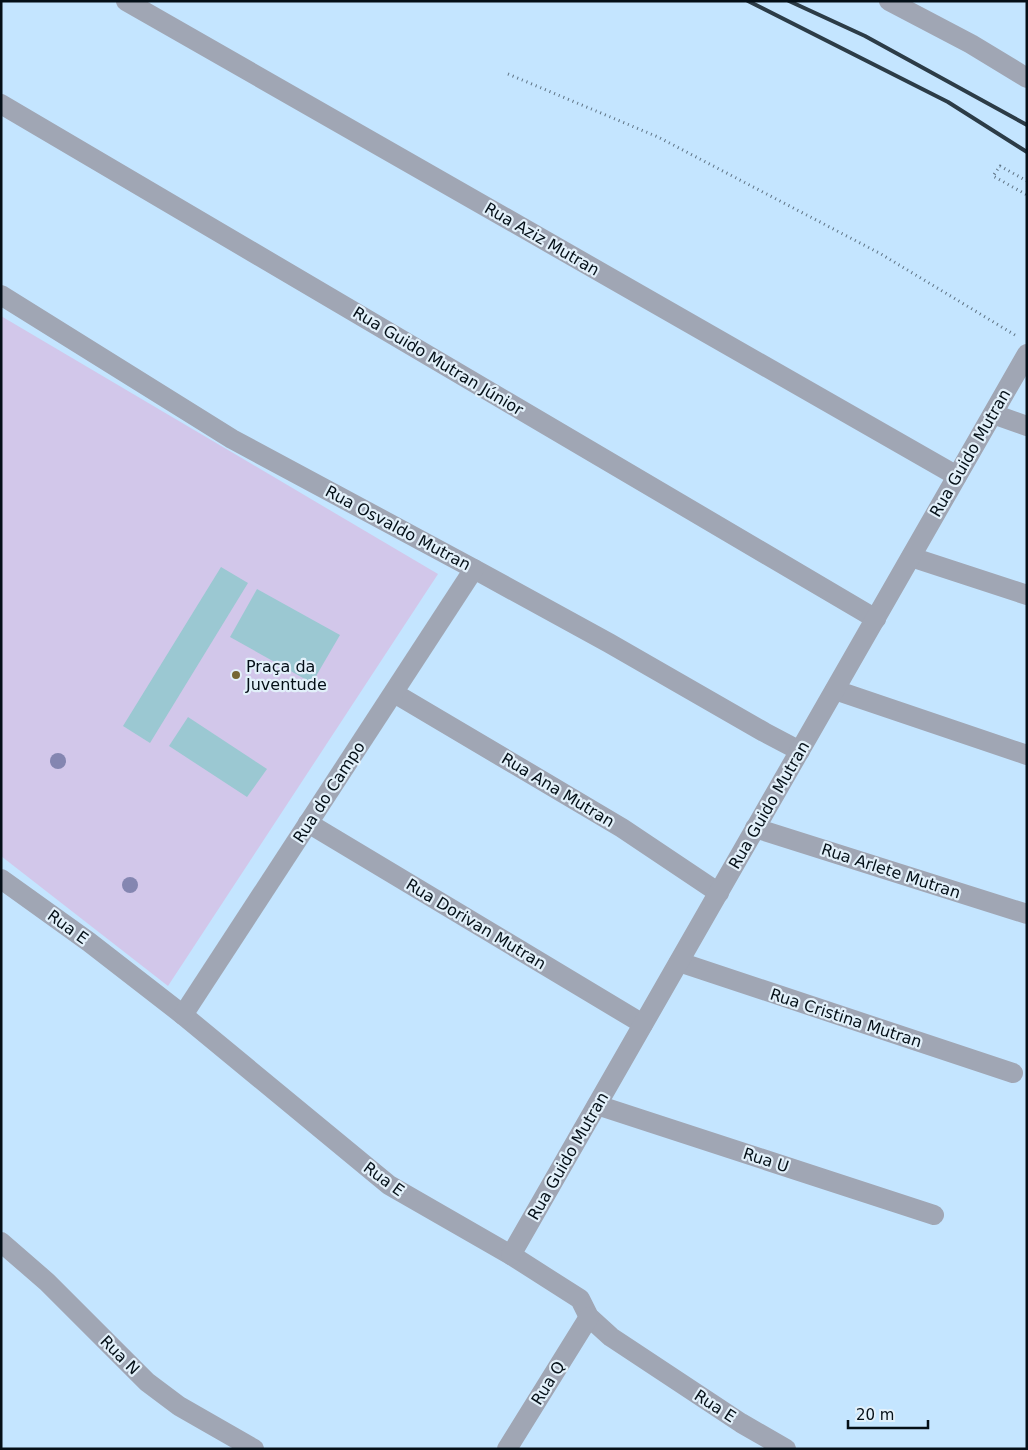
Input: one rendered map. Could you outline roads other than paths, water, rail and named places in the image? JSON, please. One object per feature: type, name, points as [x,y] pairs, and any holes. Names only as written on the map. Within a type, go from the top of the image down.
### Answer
[{"type":"street","name":"Rua Aziz Mutran","points":[[126,1],[957,476]]},
{"type":"street","points":[[889,1],[971,44],[1027,78]]},
{"type":"street","name":"Rua Guido Mutran Júnior","points":[[1,104],[876,619]]},
{"type":"street","name":"Rua Osvaldo Mutran","points":[[1,296],[232,438],[474,569],[800,751]]},
{"type":"street","name":"Rua Guido Mutran","points":[[512,1255],[992,414],[1023,346]]},
{"type":"street","points":[[992,414],[1027,426]]},
{"type":"street","points":[[911,557],[1027,595]]},
{"type":"street","name":"Rua do Campo","points":[[183,1015],[474,569]]},
{"type":"street","points":[[835,690],[1027,755]]},
{"type":"street","name":"Rua Ana Mutran","points":[[394,693],[622,828],[718,893]]},
{"type":"street","name":"Rua Dorivan Mutran","points":[[308,823],[644,1024]]},
{"type":"street","name":"Rua Arlete Mutran","points":[[755,828],[1027,914]]},
{"type":"street","name":"Rua E","points":[[1,879],[89,942],[183,1015],[389,1186],[512,1255],[580,1299],[589,1317],[611,1337],[640,1358],[741,1423],[786,1449]]},
{"type":"street","name":"Rua Cristina Mutran","points":[[679,962],[1013,1073]]},
{"type":"street","name":"Rua U","points":[[597,1105],[934,1215]]},
{"type":"street","name":"Rua N","points":[[1,1242],[47,1282],[147,1382],[179,1406],[254,1449]]},
{"type":"street","name":"Rua Q","points":[[507,1449],[589,1317]]},
{"type":"railway","points":[[748,1],[948,102],[1027,152]]},
{"type":"railway","points":[[789,1],[865,36],[1027,125]]},
{"type":"place","name":"Praça da Juventude","points":[[236,675]]}]
